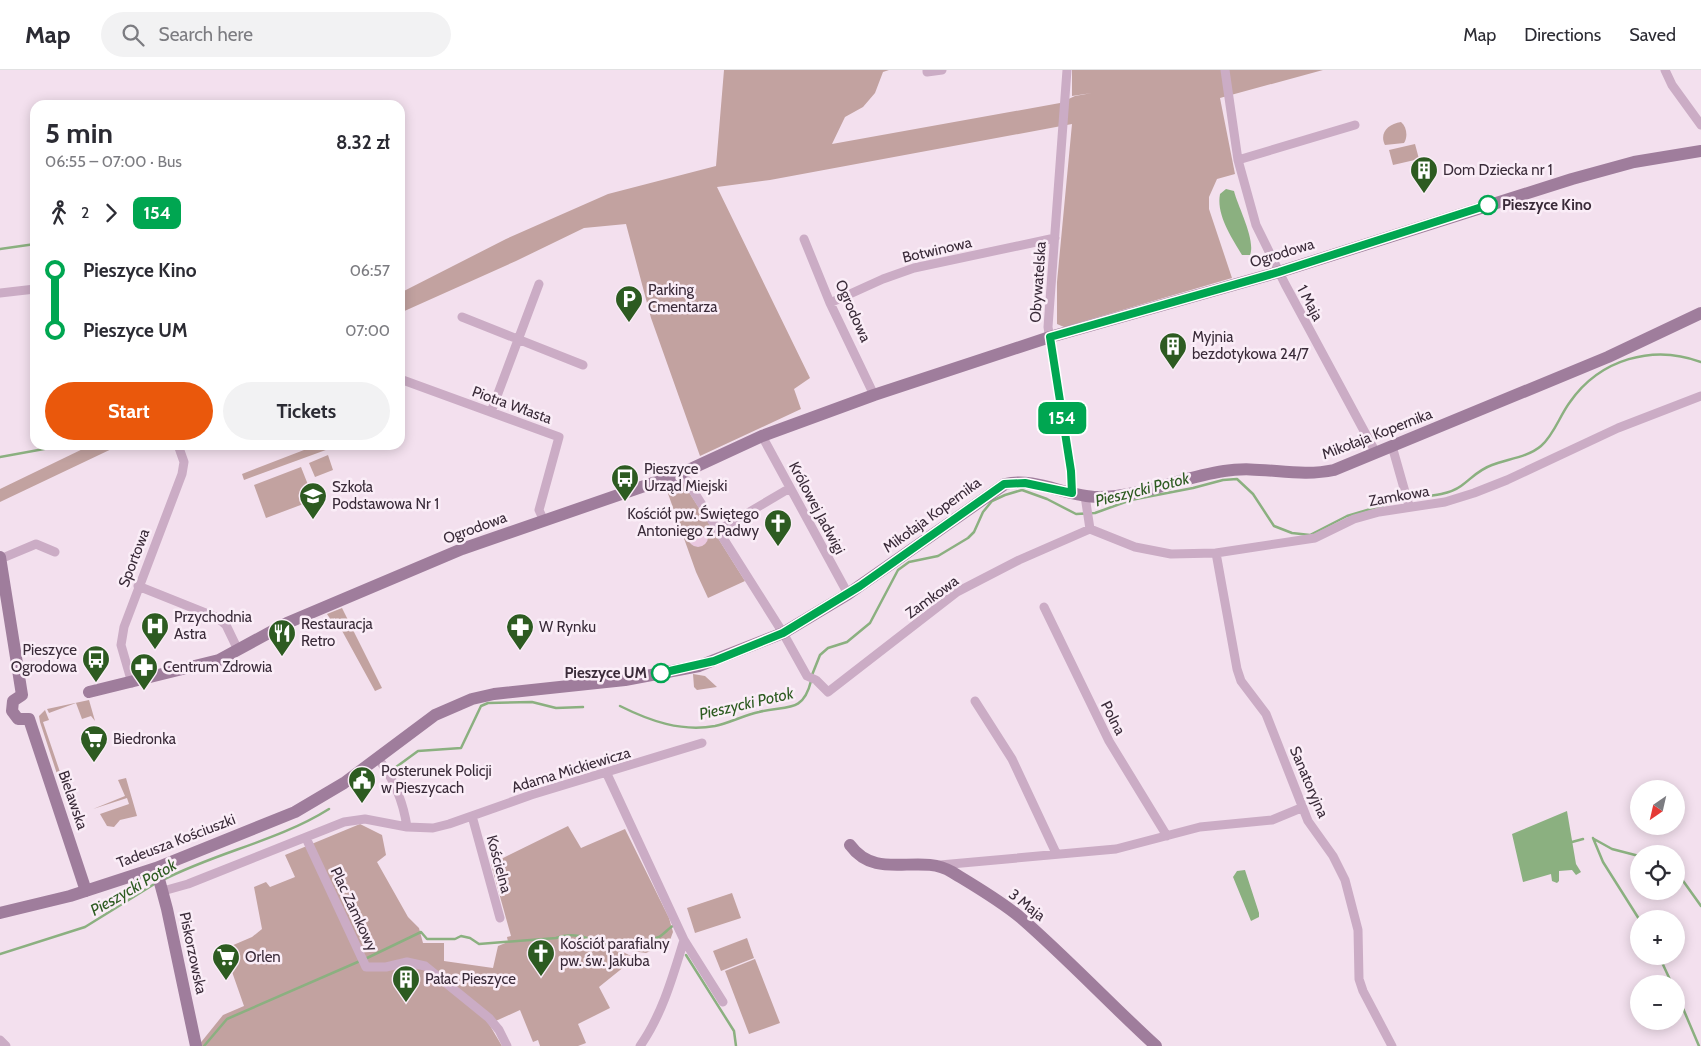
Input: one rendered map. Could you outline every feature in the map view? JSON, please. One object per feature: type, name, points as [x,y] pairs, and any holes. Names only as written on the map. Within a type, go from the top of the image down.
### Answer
[{"type":"street","points":[[927,71],[942,70]]},
{"type":"street","name":"Obywatelska","points":[[1068,70],[1055,238],[1050,337],[1071,471],[1072,493]]},
{"type":"street","name":"1 Maja","points":[[1225,70],[1238,160],[1256,225],[1279,272],[1376,453]]},
{"type":"street","points":[[1665,70],[1672,85],[1701,126]]},
{"type":"street","points":[[1238,160],[1355,125]]},
{"type":"street","name":"Ogrodowa","points":[[89,692],[132,683],[219,660],[287,623],[462,549],[682,473],[762,436],[874,395],[1050,337],[1279,272],[1564,182],[1634,162],[1701,151]]},
{"type":"street","name":"Botwinowa","points":[[830,303],[883,278],[914,268],[1055,238]]},
{"type":"street","name":"Ogrodowa","points":[[804,239],[830,303],[874,395]]},
{"type":"street","points":[[491,412],[517,338],[539,284]]},
{"type":"street","points":[[0,293],[30,290]]},
{"type":"street","name":"Mikołaja Kopernika","points":[[707,664],[783,633],[848,594],[1004,484],[1025,483],[1085,496],[1126,494],[1162,487],[1225,470],[1320,473],[1346,466],[1608,357],[1701,313]]},
{"type":"street","points":[[462,317],[583,365]]},
{"type":"street","name":"Piotra Własta","points":[[405,381],[559,437],[538,510],[544,521]]},
{"type":"street","name":"Zamkowa","points":[[783,633],[811,678],[828,692],[957,592],[1019,560],[1090,529],[1135,547],[1154,552],[1216,553],[1315,538],[1354,519],[1407,501],[1445,502],[1474,493],[1507,480],[1618,428],[1701,396]]},
{"type":"street","name":"Królowej Jadwigi","points":[[762,436],[848,594]]},
{"type":"street","points":[[1392,446],[1407,501]]},
{"type":"street","name":"Sportowa","points":[[132,683],[122,645],[124,627],[182,474],[184,462],[180,450]]},
{"type":"street","points":[[682,473],[783,633]]},
{"type":"street","points":[[719,530],[790,488]]},
{"type":"street","points":[[1085,496],[1090,529]]},
{"type":"street","points":[[6,713],[13,701],[22,695],[0,558],[36,544],[55,552]]},
{"type":"street","name":"Sanatoryjna","points":[[1216,553],[1237,669],[1241,681],[1266,714],[1301,808],[1345,880],[1358,930],[1359,979],[1363,991],[1392,1046]]},
{"type":"street","points":[[138,586],[218,618],[226,626],[238,650]]},
{"type":"street","name":"Polna","points":[[1044,607],[1109,741],[1167,836]]},
{"type":"street","name":"Tadeusza Kościuszki","points":[[0,913],[86,892],[157,871],[304,807],[380,761],[435,715],[472,699],[494,694],[625,680],[707,664]]},
{"type":"street","points":[[976,701],[1012,760],[1056,853]]},
{"type":"street","name":"Bielawska","points":[[6,713],[18,719],[29,719],[86,892]]},
{"type":"street","name":"Adama Mickiewicza","points":[[162,889],[188,884],[262,853],[354,819],[365,819],[407,827],[433,828],[540,792],[607,774],[702,744]]},
{"type":"street","points":[[380,761],[392,776],[404,810],[407,827]]},
{"type":"street","points":[[607,774],[684,940],[722,1002]]},
{"type":"street","points":[[935,866],[1056,853],[1092,853],[1215,824],[1272,820],[1301,808]]},
{"type":"street","name":"Kościelna","points":[[472,816],[500,918]]},
{"type":"street","name":"Plac Zamkowy","points":[[306,838],[366,967],[386,967],[406,962],[424,966],[489,1018],[499,1030],[507,1046]]},
{"type":"street","name":"3 Maja","points":[[850,845],[858,856],[868,862],[935,866],[949,870],[1020,917],[1156,1046]]},
{"type":"street","name":"Piskorzowska","points":[[157,871],[196,1046]]},
{"type":"street","points":[[640,1046],[650,1031],[668,991],[684,940]]},
{"type":"street","points":[[0,1040],[6,1046]]},
{"type":"shaded area","points":[[724,70],[889,70],[883,72],[875,93],[863,107],[845,117],[832,144],[1060,103],[1075,96],[1092,93],[1072,96],[1072,70],[1323,70],[1220,98],[1235,174],[1217,179],[1209,197],[1209,209],[1232,278],[1064,327],[1057,324],[1057,282],[1072,124],[770,180],[717,187],[810,378],[794,389],[801,409],[700,456],[651,318],[626,224],[584,228],[405,311],[405,290],[506,239],[608,194],[716,166]]},
{"type":"shaded area","points":[[1401,122],[1406,132],[1404,143],[1385,145],[1383,137],[1386,130],[1392,125]]},
{"type":"shaded area","points":[[1415,144],[1419,159],[1393,165],[1389,150]]},
{"type":"shaded area","points":[[1226,189],[1234,191],[1249,232],[1251,241],[1250,255],[1242,255],[1230,234],[1220,210],[1220,194]]},
{"type":"shaded area","points":[[81,450],[109,450],[0,502],[0,489]]},
{"type":"shaded area","points":[[304,450],[326,450],[244,480],[242,474]]},
{"type":"shaded area","points":[[328,455],[333,470],[315,477],[309,463]]},
{"type":"shaded area","points":[[301,467],[314,500],[266,518],[254,485]]},
{"type":"shaded area","points":[[682,481],[745,581],[708,598],[696,572],[666,488]]},
{"type":"shaded area","points":[[698,527],[705,530],[708,537],[705,544],[698,547],[691,544],[688,537],[691,530]]},
{"type":"shaded area","points":[[342,608],[382,688],[375,691],[335,618],[331,620],[327,614]]},
{"type":"shaded area","points":[[693,674],[705,676],[717,687],[697,690],[694,687]]},
{"type":"shaded area","points":[[89,700],[95,721],[91,716],[82,719],[76,703],[49,713],[47,709]]},
{"type":"shaded area","points":[[45,710],[49,720],[43,722],[60,772],[64,772],[63,780],[59,780],[40,722],[39,716]]},
{"type":"shaded area","points":[[126,778],[137,816],[120,820],[114,827],[107,826],[100,814],[129,804],[127,798],[93,809],[125,796],[118,780]]},
{"type":"shaded area","points":[[1567,811],[1576,864],[1581,872],[1576,875],[1572,870],[1559,871],[1559,881],[1557,883],[1552,881],[1551,874],[1523,882],[1512,834]]},
{"type":"shaded area","points":[[360,824],[382,835],[386,855],[377,862],[408,917],[419,928],[423,943],[444,943],[444,961],[493,968],[498,946],[508,942],[507,937],[511,936],[491,864],[568,826],[581,848],[625,829],[669,918],[673,932],[669,943],[646,953],[617,949],[635,958],[599,987],[610,1008],[578,1024],[586,1043],[578,1046],[540,1046],[538,1040],[533,1042],[520,1010],[489,1024],[502,1046],[198,1046],[223,1015],[244,1006],[224,949],[252,937],[262,929],[254,887],[266,882],[270,887],[295,877],[285,855]]},
{"type":"shaded area","points":[[1245,870],[1259,913],[1259,917],[1251,921],[1233,877],[1237,871]]},
{"type":"shaded area","points":[[732,893],[741,918],[695,933],[687,908]]},
{"type":"shaded area","points":[[747,938],[754,958],[721,971],[713,951]]},
{"type":"shaded area","points":[[755,959],[780,1023],[749,1034],[725,971]]},
{"type":"waterway","points":[[0,249],[30,245]]},
{"type":"waterway","name":"Pieszycki Potok","points":[[1410,498],[1449,492],[1461,486],[1487,467],[1536,450],[1550,436],[1566,407],[1582,387],[1596,375],[1612,366],[1646,355],[1683,357],[1701,362]]},
{"type":"waterway","points":[[0,457],[38,450]]},
{"type":"waterway","name":"Pieszycki Potok","points":[[812,675],[820,655],[828,648],[847,642],[870,623],[898,570],[909,562],[938,556],[968,538],[974,532],[983,512],[992,501],[1005,495],[1022,490],[1047,499],[1076,514],[1095,513],[1131,500],[1223,480],[1237,479],[1253,494],[1274,526],[1292,533],[1310,535],[1347,516],[1404,499]]},
{"type":"waterway","name":"Pieszycki Potok","points":[[620,706],[654,721],[666,724],[690,728],[715,726],[753,713],[792,706],[803,699],[808,692],[811,681]]},
{"type":"waterway","name":"Pieszycki Potok","points":[[392,770],[418,751],[461,748],[481,706],[488,703],[532,702],[556,708],[583,707]]},
{"type":"waterway","name":"Pieszycki Potok","points":[[163,880],[184,870],[289,830],[329,809]]},
{"type":"waterway","points":[[1593,838],[1603,862],[1633,910]]},
{"type":"waterway","points":[[1572,842],[1583,839]]},
{"type":"waterway","points":[[1594,839],[1612,849],[1630,854]]},
{"type":"waterway","name":"Pieszycki Potok","points":[[0,954],[85,927],[156,883]]},
{"type":"waterway","points":[[1685,884],[1701,906]]},
{"type":"waterway","points":[[365,959],[421,932],[427,939],[455,939],[461,936],[470,938],[479,944],[556,938],[568,935],[613,944],[654,939],[661,936],[674,925]]},
{"type":"waterway","points":[[686,955],[734,1031],[736,1046]]},
{"type":"waterway","points":[[204,1046],[227,1019],[360,961]]},
{"type":"waterway","points":[[1663,965],[1668,975]]},
{"type":"waterway","points":[[1685,1013],[1699,1046]]},
{"type":"bus line","name":"154","points":[[661,673],[699,666],[783,633],[860,586],[1004,484],[1014,482],[1025,483],[1072,493],[1071,471],[1050,337],[1279,272],[1488,205]]},
{"type":"place","name":"Dom Dziecka nr 1","points":[[1424,194]]},
{"type":"place","name":"Pieszyce Kino","points":[[1488,205]]},
{"type":"place","name":"Parking Cmentarza","points":[[629,323]]},
{"type":"place","name":"Myjnia bezdotykowa 24/7","points":[[1173,370]]},
{"type":"place","name":"Pieszyce Urząd Miejski","points":[[625,502]]},
{"type":"place","name":"Szkoła Podstawowa Nr 1","points":[[313,520]]},
{"type":"place","name":"Kościół pw. Świętego Antoniego z Padwy","points":[[778,547]]},
{"type":"place","name":"Przychodnia Astra","points":[[155,650]]},
{"type":"place","name":"W Rynku","points":[[520,651]]},
{"type":"place","name":"Restauracja Retro","points":[[282,657]]},
{"type":"place","name":"Pieszyce UM","points":[[661,673]]},
{"type":"place","name":"Pieszyce Ogrodowa","points":[[96,683]]},
{"type":"place","name":"Centrum Zdrowia","points":[[144,691]]},
{"type":"place","name":"Biedronka","points":[[94,763]]},
{"type":"place","name":"Posterunek Policji w Pieszycach","points":[[362,804]]},
{"type":"place","name":"Kościół parafialny pw. św. Jakuba","points":[[541,977]]},
{"type":"place","name":"Orlen","points":[[226,981]]},
{"type":"place","name":"Pałac Pieszyce","points":[[406,1003]]}]
